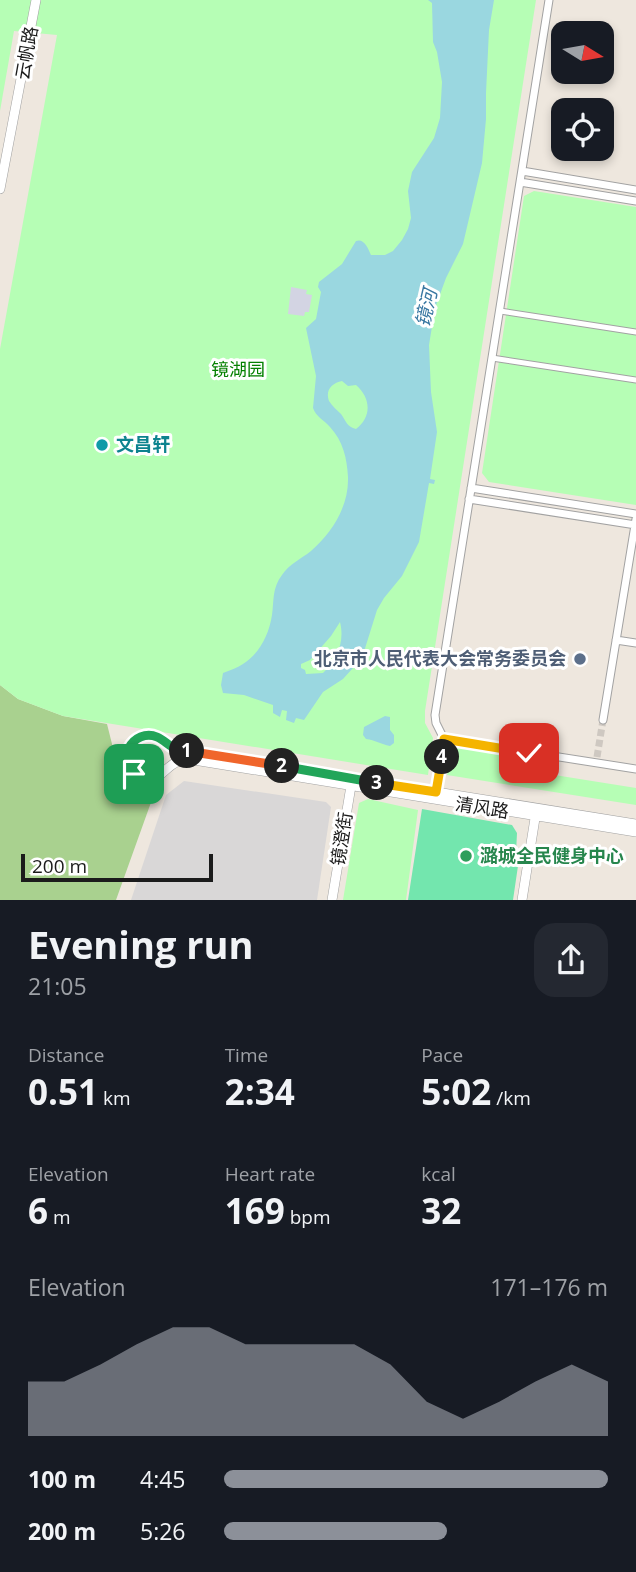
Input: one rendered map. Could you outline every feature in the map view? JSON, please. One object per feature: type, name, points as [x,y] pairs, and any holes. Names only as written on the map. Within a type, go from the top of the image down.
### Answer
[{"type":"street","name":"云帆路","points":[[0,189],[15,86],[36,0]]},
{"type":"street","points":[[435,796],[444,739],[435,715],[549,0]]},
{"type":"street","points":[[522,171],[636,190]]},
{"type":"street","points":[[520,182],[636,201]]},
{"type":"street","points":[[500,311],[636,332]]},
{"type":"street","points":[[492,358],[636,380]]},
{"type":"street","points":[[471,488],[636,514]]},
{"type":"street","points":[[470,499],[636,523],[603,720]]},
{"type":"street","points":[[616,640],[636,643]]},
{"type":"street","name":"清风路","points":[[352,782],[183,759],[172,764],[155,779],[144,779],[134,774],[127,765],[127,753],[132,742],[149,735],[158,737],[177,749],[352,782],[536,812],[636,824]]},
{"type":"street","points":[[444,739],[596,760],[636,769]]},
{"type":"street","name":"镜澄街","points":[[332,900],[352,782]]},
{"type":"street","points":[[522,900],[536,812]]},
{"type":"street","name":"清风路","points":[[536,812],[636,832]]},
{"type":"shaded area","points":[[291,287],[307,290],[306,294],[312,295],[309,312],[305,312],[304,316],[288,314]]},
{"type":"shaded area","points":[[184,781],[326,802],[331,807],[317,900],[131,900],[166,795]]},
{"type":"green space","name":"镜湖园","points":[[0,0],[536,0],[425,711],[425,723],[433,738],[428,775],[63,716],[18,699],[0,685],[0,349],[57,35],[14,31],[0,111]]},
{"type":"green space","points":[[534,191],[636,207],[636,505],[489,482],[482,473],[524,196]]},
{"type":"green space","points":[[0,685],[18,699],[63,716],[107,724],[115,756],[114,777],[154,794],[116,900],[0,900]]},
{"type":"green space","points":[[451,746],[519,757],[517,769],[636,788],[636,805],[447,775]]},
{"type":"green space","points":[[368,799],[418,810],[406,900],[343,900],[359,803]]},
{"type":"green space","name":"潞城全民健身中心","points":[[422,809],[512,825],[517,833],[516,853],[519,859],[513,900],[408,900]]},
{"type":"water","name":"镜河","points":[[428,0],[494,0],[489,30],[482,163],[463,244],[435,308],[429,345],[431,392],[437,432],[430,479],[435,480],[434,484],[429,483],[419,542],[402,576],[377,610],[362,658],[343,679],[323,692],[304,720],[296,718],[294,723],[286,720],[287,711],[282,710],[280,717],[273,713],[273,705],[244,695],[223,693],[223,673],[249,660],[258,649],[268,630],[279,580],[288,568],[326,536],[338,518],[346,498],[348,477],[344,450],[334,432],[313,408],[316,376],[306,328],[316,319],[321,292],[319,282],[342,264],[356,241],[363,242],[371,255],[385,255],[393,251],[408,229],[411,218],[408,191],[412,172],[434,138],[440,118],[442,82],[433,42],[432,3]],"holes":[[[342,381],[348,386],[356,385],[367,401],[365,419],[356,429],[349,425],[329,401],[330,388]],[[340,622],[341,643],[332,662],[323,673],[306,674],[301,664],[310,660]]]},
{"type":"water","points":[[385,716],[390,717],[390,730],[394,735],[394,743],[390,746],[366,739],[363,735],[364,727]]},
{"type":"tunnel","points":[[597,757],[603,720]]},
{"type":"place","name":"文昌轩","points":[[102,445]]},
{"type":"place","name":"北京市人民代表大会常务委员会","points":[[580,659]]},
{"type":"place","name":"潞城全民健身中心","points":[[466,856]]},
{"type":"route","points":[[134,774],[127,765],[127,753],[132,742],[149,735],[158,737],[177,749],[436,792],[444,739],[529,753]]}]
